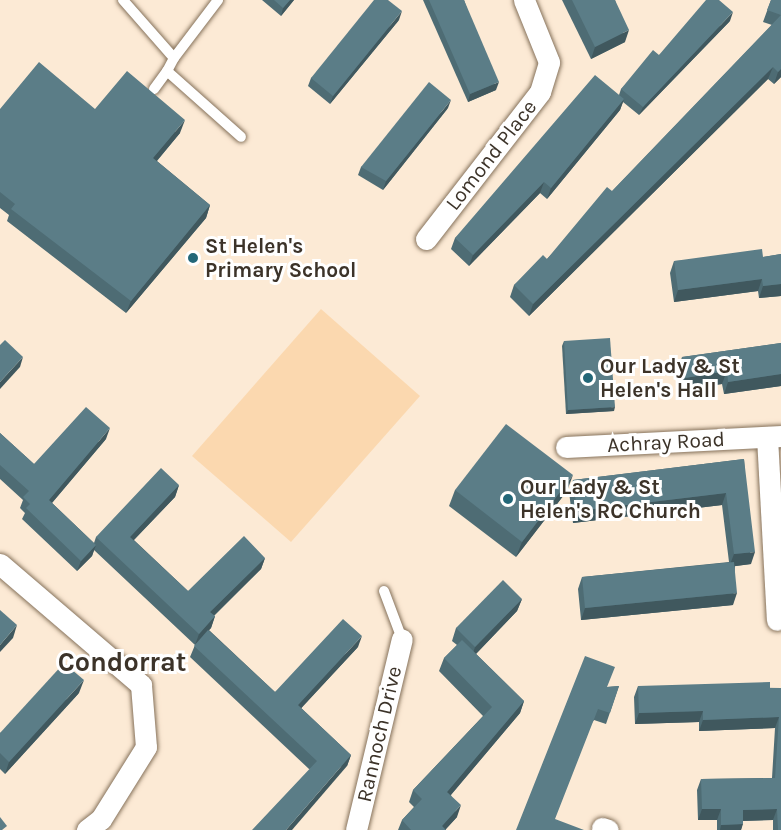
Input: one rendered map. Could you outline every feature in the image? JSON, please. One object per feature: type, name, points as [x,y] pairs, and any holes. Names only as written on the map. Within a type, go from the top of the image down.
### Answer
[{"type":"street","name":"Lomond Place","points":[[426,239],[540,92],[549,62],[524,0]]},
{"type":"street","name":"Achray Road","points":[[566,447],[774,437],[777,620]]},
{"type":"street","points":[[0,564],[141,685],[146,747],[101,819],[87,830]]},
{"type":"street","name":"Rannoch Drive","points":[[356,830],[402,639]]},
{"type":"lane","points":[[123,0],[174,58]]},
{"type":"lane","points":[[154,89],[174,58],[218,0]]},
{"type":"lane","points":[[167,71],[241,137]]},
{"type":"lane","points":[[384,591],[402,639]]},
{"type":"shaded area","points":[[321,309],[420,396],[291,542],[192,456]]},
{"type":"building","points":[[274,0],[290,0],[283,8]]},
{"type":"building","points":[[374,0],[388,0],[402,11],[333,96],[311,78]]},
{"type":"building","points":[[429,0],[464,0],[499,82],[470,94]]},
{"type":"building","points":[[572,0],[615,0],[629,30],[595,47]]},
{"type":"building","points":[[706,0],[719,0],[733,12],[643,107],[621,89],[653,50],[659,55]]},
{"type":"building","points":[[771,0],[781,0],[781,15],[767,10]]},
{"type":"building","points":[[781,15],[781,69],[778,72],[773,67],[533,304],[514,285],[543,255],[547,259],[607,187],[612,191]]},
{"type":"building","points":[[39,62],[95,109],[127,71],[185,120],[153,158],[210,205],[131,301],[11,209],[15,204],[0,192],[0,109]]},
{"type":"building","points":[[595,75],[624,99],[551,188],[544,182],[473,255],[455,238]]},
{"type":"building","points":[[429,82],[451,100],[386,181],[361,167]]},
{"type":"building","points":[[762,249],[763,257],[781,254],[781,284],[763,286],[762,279],[678,290],[674,261]]},
{"type":"building","name":"Our Lady & St Helen's Hall","points":[[610,338],[615,407],[568,410],[564,341]]},
{"type":"building","points":[[5,340],[23,357],[0,382],[0,345]]},
{"type":"building","points":[[781,343],[781,374],[728,382],[727,371],[685,378],[682,357]]},
{"type":"building","points":[[86,407],[110,428],[49,500],[96,545],[81,561],[26,508],[30,504],[23,497],[29,491],[0,465],[0,433],[34,464]]},
{"type":"building","name":"Our Lady & St Helen's RC Church","points":[[506,424],[573,475],[522,542],[455,490]]},
{"type":"building","points":[[744,459],[755,552],[734,554],[726,493],[577,511],[573,480]]},
{"type":"building","points":[[161,468],[179,485],[130,537],[188,591],[244,536],[265,558],[210,612],[215,616],[199,634],[96,537]]},
{"type":"building","points":[[734,562],[737,593],[585,608],[582,577]]},
{"type":"building","points":[[503,580],[522,599],[475,647],[456,628]]},
{"type":"building","points":[[0,610],[17,625],[0,645]]},
{"type":"building","points":[[343,619],[362,636],[298,705],[351,755],[286,830],[252,830],[317,761],[194,646],[208,630],[275,692]]},
{"type":"building","points":[[462,640],[524,701],[447,792],[461,805],[442,826],[446,830],[411,830],[402,820],[422,799],[413,790],[492,707],[444,658]]},
{"type":"building","points":[[585,656],[615,667],[607,687],[619,686],[610,713],[598,709],[555,819],[584,830],[516,830]]},
{"type":"building","points":[[64,663],[84,680],[9,762],[0,753],[0,733]]},
{"type":"building","points":[[770,682],[770,688],[781,688],[781,830],[778,830],[777,809],[743,810],[743,824],[721,825],[721,809],[702,809],[701,779],[775,778],[779,717],[703,720],[703,711],[639,713],[638,686]]},
{"type":"building","points":[[0,817],[7,826],[2,830],[0,830]]},
{"type":"place","name":"St Helen's Primary School","points":[[193,258]]},
{"type":"place","name":"Our Lady & St Helen's Hall","points":[[588,378]]},
{"type":"place","name":"Our Lady & St Helen's RC Church","points":[[508,499]]},
{"type":"district","name":"Condorrat","points":[[122,663]]}]
